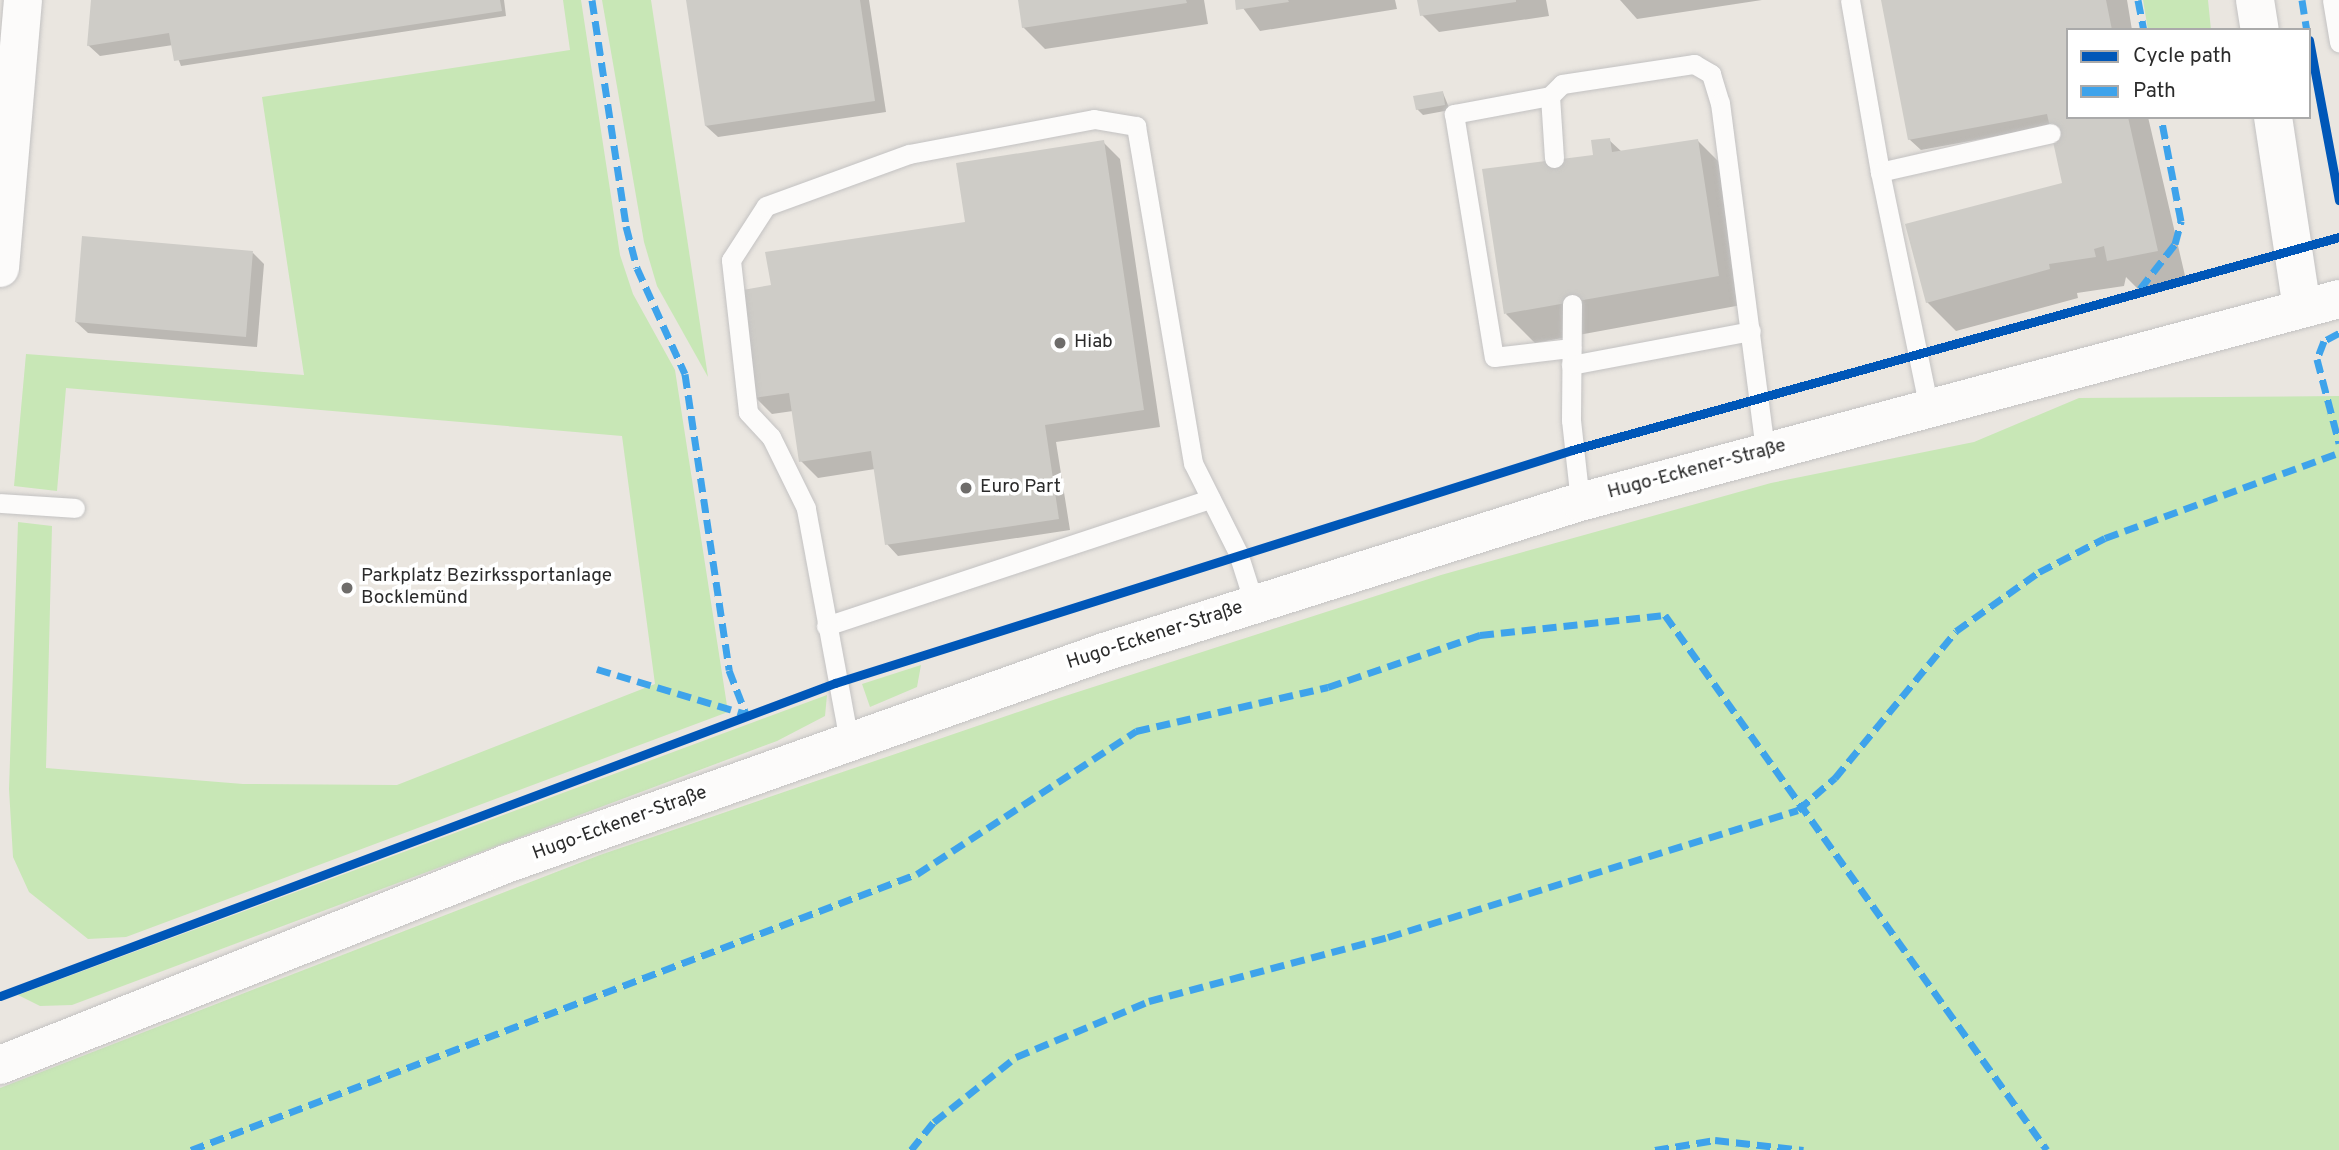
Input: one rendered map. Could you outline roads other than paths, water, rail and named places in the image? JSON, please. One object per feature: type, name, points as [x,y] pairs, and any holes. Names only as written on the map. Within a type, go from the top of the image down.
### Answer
[{"type":"main road","points":[[0,268],[23,0]]},
{"type":"main road","points":[[2255,0],[2260,28]]},
{"type":"main road","points":[[2273,119],[2301,308]]},
{"type":"main road","name":"Hugo-Eckener-Straße","points":[[0,1065],[506,864],[849,741],[1254,604],[1580,502],[2339,299]]},
{"type":"lane","points":[[1850,0],[1880,172],[1929,409]]},
{"type":"lane","points":[[2332,0],[2339,42]]},
{"type":"lane","points":[[1751,331],[1571,356],[1494,357],[1454,114],[1550,96],[1562,84],[1694,64],[1711,75],[1720,103],[1751,331],[1765,451]]},
{"type":"lane","points":[[1550,96],[1554,158]]},
{"type":"lane","points":[[849,741],[826,626],[807,508],[771,437],[748,412],[731,260],[766,206],[909,154],[1094,119],[1136,126],[1193,463],[1211,499],[1254,604]]},
{"type":"lane","points":[[1880,172],[2051,133]]},
{"type":"lane","points":[[1572,304],[1571,356],[1580,502]]},
{"type":"lane","points":[[826,626],[1211,499]]},
{"type":"lane","points":[[0,503],[75,508]]},
{"type":"place","name":"Hiab","points":[[1060,343]]},
{"type":"place","name":"Euro Part","points":[[966,488]]},
{"type":"place","name":"Parkplatz Bezirkssportanlage Bocklemünd","points":[[347,588]]}]
